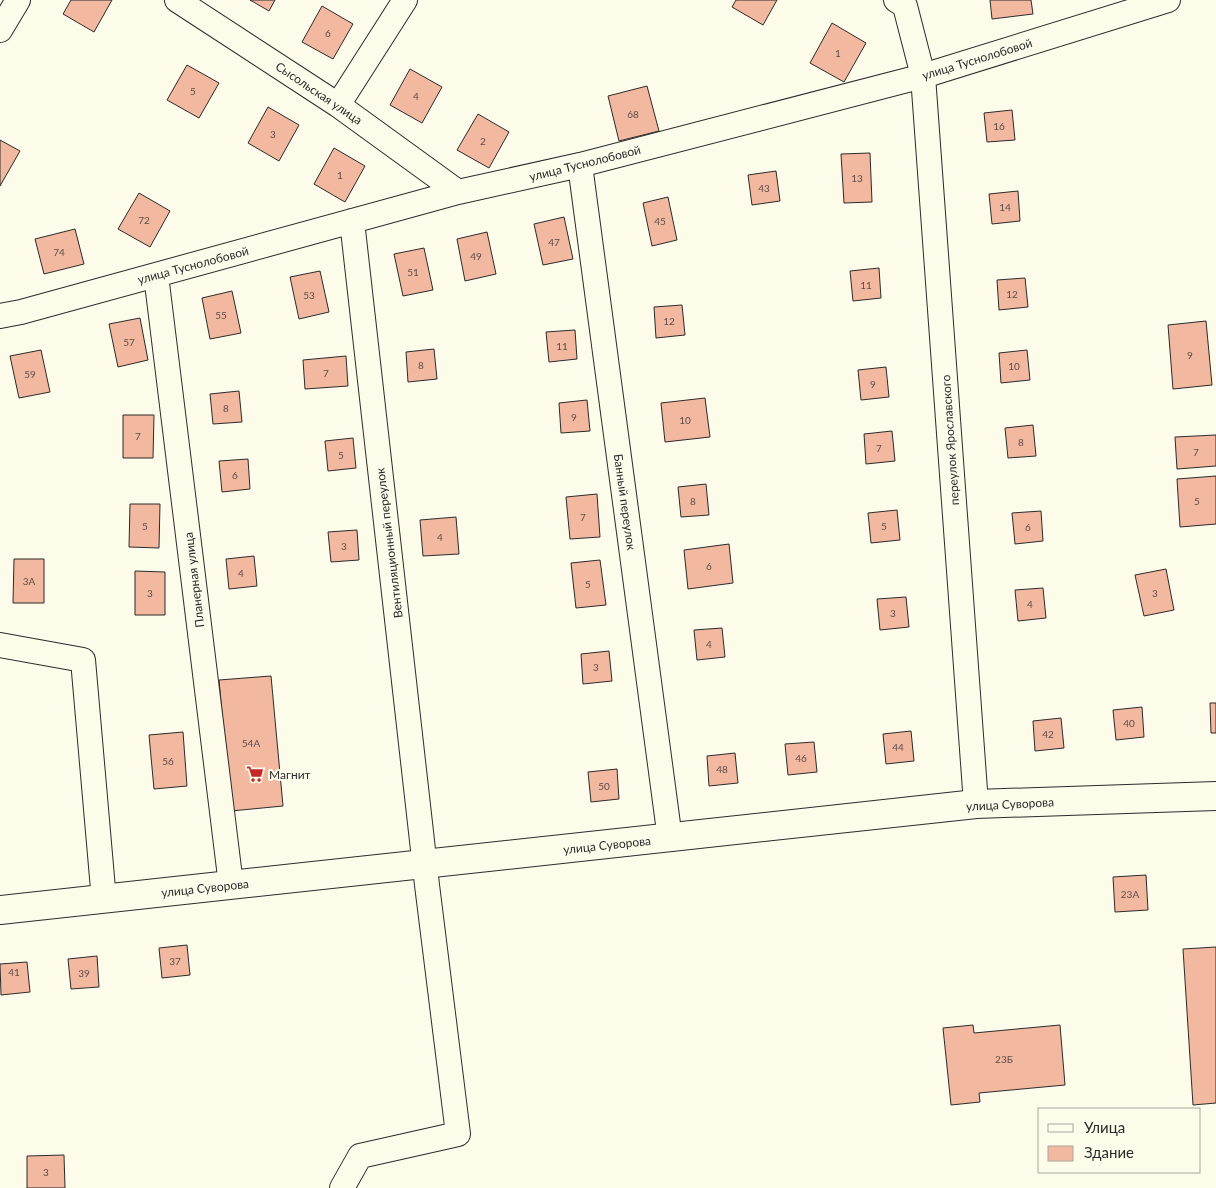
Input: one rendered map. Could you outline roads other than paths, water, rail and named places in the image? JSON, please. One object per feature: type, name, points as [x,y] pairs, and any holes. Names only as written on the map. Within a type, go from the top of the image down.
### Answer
[{"type":"main road","name":"улица Суворова","points":[[0,910],[976,804],[1216,796]]},
{"type":"street","points":[[0,30],[18,0]]},
{"type":"street","name":"Сысольская улица","points":[[177,0],[338,104],[458,192]]},
{"type":"street","points":[[338,104],[406,0]]},
{"type":"street","name":"переулок Ярославского","points":[[896,0],[905,6],[923,76],[976,804]]},
{"type":"street","name":"улица Туснолобовой","points":[[0,316],[21,312],[458,192],[580,165],[923,76],[1168,0]]},
{"type":"street","name":"Банный переулок","points":[[580,165],[670,838]]},
{"type":"street","name":"Вентиляционный переулок","points":[[342,1188],[360,1156],[458,1134],[352,221]]},
{"type":"street","name":"Планерная улица","points":[[156,275],[231,885]]},
{"type":"street","points":[[0,645],[83,660],[103,889]]},
{"type":"place","name":"Магнит","points":[[255,774]]}]
